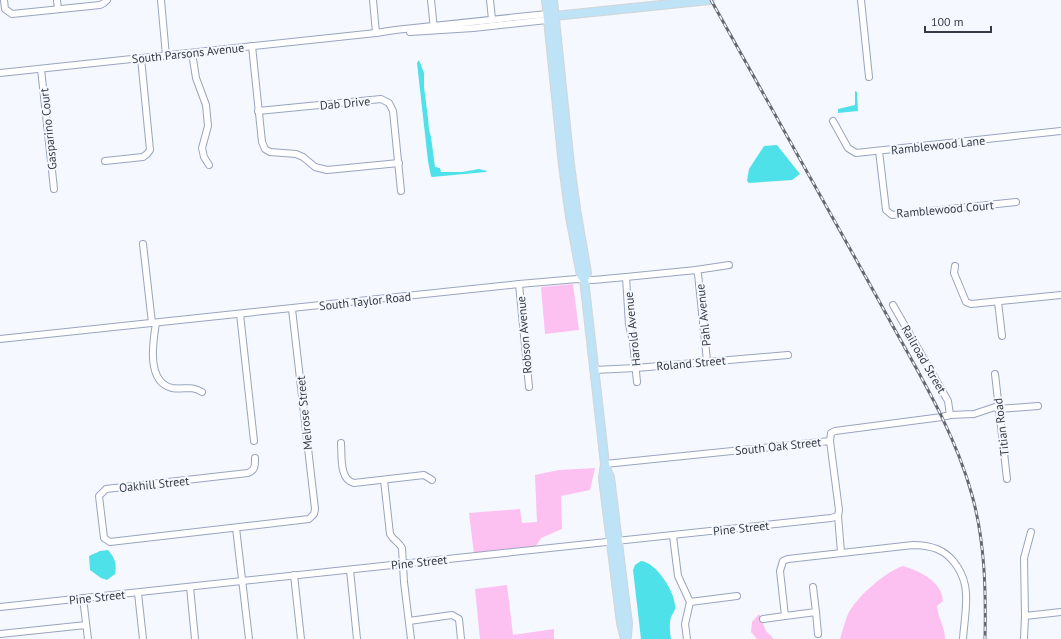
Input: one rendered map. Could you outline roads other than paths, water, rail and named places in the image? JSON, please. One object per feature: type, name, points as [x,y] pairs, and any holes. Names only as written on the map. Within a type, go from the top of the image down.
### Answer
[{"type":"main road","points":[[546,0],[550,17],[576,209],[587,273],[584,279],[605,464],[610,477],[614,542],[628,623],[626,639]]},
{"type":"main road","points":[[550,17],[553,0]]},
{"type":"main road","name":"South Parsons Avenue","points":[[550,17],[710,0]]},
{"type":"street","points":[[4,0],[5,8],[12,14],[100,5],[107,0]]},
{"type":"street","points":[[57,0],[58,9]]},
{"type":"street","points":[[161,0],[166,56]]},
{"type":"street","points":[[373,0],[376,33]]},
{"type":"street","points":[[431,0],[434,28]]},
{"type":"street","points":[[490,0],[492,19]]},
{"type":"street","points":[[861,0],[869,77]]},
{"type":"street","name":"South Parsons Avenue","points":[[434,28],[492,19],[550,17]]},
{"type":"street","name":"South Parsons Avenue","points":[[0,73],[376,33],[434,28],[486,27],[550,17]]},
{"type":"street","points":[[252,46],[258,111],[262,142],[265,149],[270,152],[296,154],[303,157],[315,167],[327,170],[398,162]]},
{"type":"street","points":[[192,53],[196,78],[206,104],[208,126],[202,148],[204,157],[209,165]]},
{"type":"street","points":[[105,161],[143,157],[150,150],[141,58]]},
{"type":"street","name":"Gasparino Court","points":[[41,69],[54,189]]},
{"type":"street","name":"Dab Drive","points":[[258,111],[381,99],[389,103],[393,111],[401,191]]},
{"type":"street","name":"Ramblewood Lane","points":[[833,121],[848,148],[856,153],[1061,131]]},
{"type":"street","name":"Ramblewood Court","points":[[879,151],[886,210],[892,215],[1016,202]]},
{"type":"street","points":[[143,244],[154,323],[152,352],[156,372],[160,380],[166,386],[172,388],[192,388],[202,392]]},
{"type":"street","name":"South Taylor Road","points":[[0,339],[577,278],[626,277],[730,265]]},
{"type":"street","points":[[955,266],[954,273],[966,302],[971,304],[1061,295]]},
{"type":"street","name":"Pahl Avenue","points":[[696,270],[698,274],[707,361]]},
{"type":"street","name":"Harold Avenue","points":[[626,277],[630,329],[633,341],[637,382]]},
{"type":"street","name":"Robson Avenue","points":[[519,284],[529,386]]},
{"type":"street","points":[[998,302],[1002,336]]},
{"type":"street","name":"Railroad Street","points":[[893,305],[948,401],[950,415]]},
{"type":"street","name":"Melrose Street","points":[[292,309],[315,509],[312,517]]},
{"type":"street","points":[[240,314],[254,441]]},
{"type":"street","name":"Roland Street","points":[[594,370],[636,368],[788,355]]},
{"type":"street","name":"Titian Road","points":[[995,374],[1007,479]]},
{"type":"street","name":"South Oak Street","points":[[605,464],[830,441],[832,433],[835,432],[950,415],[974,414],[995,407],[998,409],[1038,406]]},
{"type":"street","points":[[830,441],[839,510],[838,516],[841,552]]},
{"type":"street","points":[[341,443],[345,477],[349,482],[354,483],[424,475],[432,480]]},
{"type":"street","name":"Oakhill Street","points":[[255,458],[254,470],[248,473],[106,489],[99,496],[104,538],[110,542],[309,519],[312,517]]},
{"type":"street","points":[[384,480],[390,534],[402,548],[411,639]]},
{"type":"street","name":"Pine Street","points":[[0,607],[673,536],[838,516]]},
{"type":"street","points":[[236,528],[249,639]]},
{"type":"street","points":[[1024,639],[1024,558],[1031,532]]},
{"type":"street","points":[[673,536],[678,576],[690,602],[685,624],[687,639]]},
{"type":"street","points":[[785,616],[780,571],[780,566],[783,561],[788,559],[841,552],[913,545],[923,546],[938,549],[948,556],[956,565],[963,578],[966,593],[963,639]]},
{"type":"street","points":[[350,570],[357,639]]},
{"type":"street","points":[[294,576],[301,639]]},
{"type":"street","points":[[190,587],[195,639]]},
{"type":"street","points":[[813,588],[818,634]]},
{"type":"street","points":[[138,593],[143,639]]},
{"type":"street","points":[[690,602],[737,596]]},
{"type":"street","points":[[83,598],[88,639]]},
{"type":"street","points":[[763,619],[816,612]]},
{"type":"street","points":[[1025,616],[1061,612]]},
{"type":"street","points":[[409,621],[452,614],[459,619],[461,639]]},
{"type":"street","points":[[0,634],[86,625]]},
{"type":"water","points":[[419,60],[424,73],[424,87],[429,130],[435,167],[440,168],[441,172],[462,172],[479,169],[487,171],[486,172],[431,176],[417,63]]},
{"type":"water","points":[[855,91],[857,92],[858,111],[838,113],[838,109],[855,105]]},
{"type":"water","points":[[777,145],[800,174],[792,180],[749,183],[747,181],[749,169],[764,146]]},
{"type":"water","points":[[108,550],[114,558],[116,567],[115,574],[107,580],[101,578],[90,570],[89,556],[100,551]]},
{"type":"water","points":[[641,561],[653,566],[664,579],[672,593],[675,610],[670,620],[671,639],[641,639],[633,570],[635,565]]},
{"type":"railway","points":[[711,0],[841,232],[945,423],[972,495],[980,530],[985,584],[985,639]]}]
